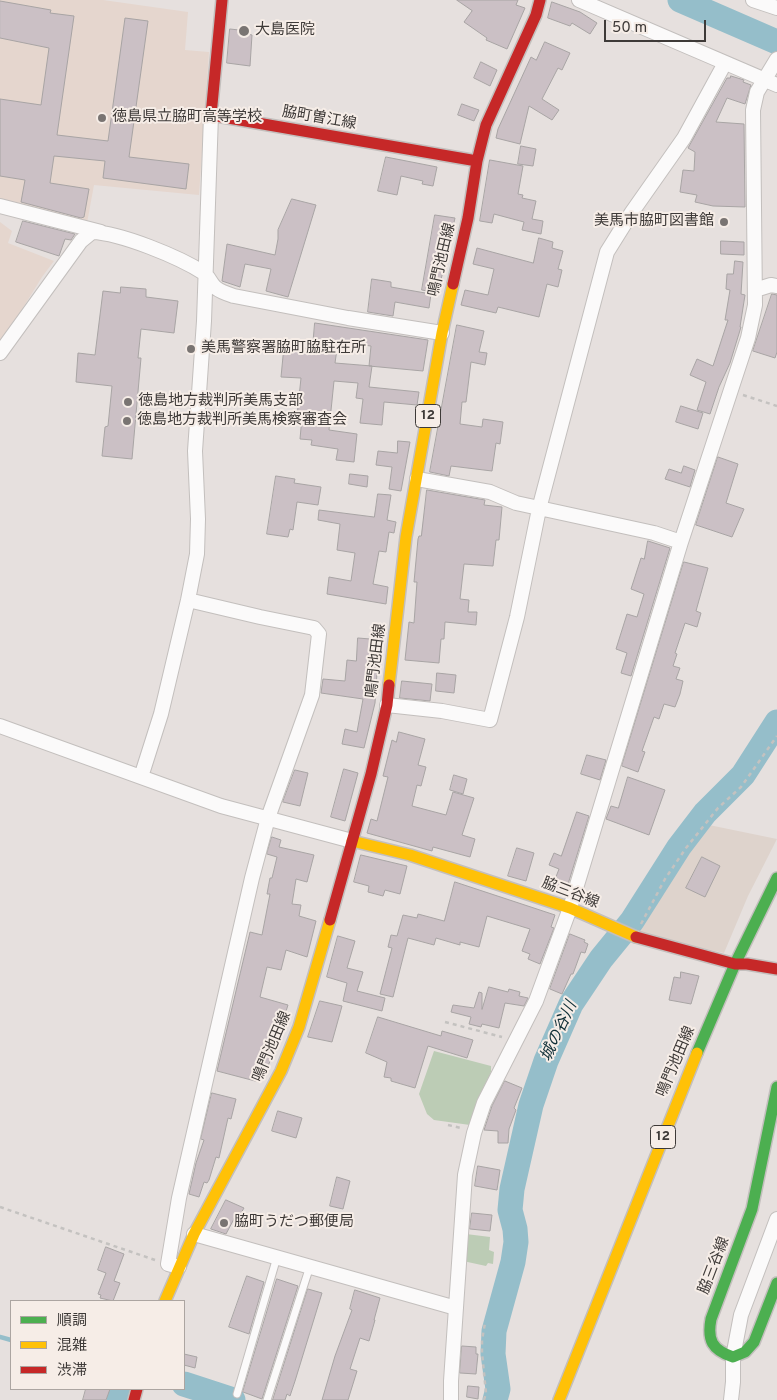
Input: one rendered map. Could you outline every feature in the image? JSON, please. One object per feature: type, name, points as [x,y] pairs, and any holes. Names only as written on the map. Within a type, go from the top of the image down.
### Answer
[{"type":"main road","points":[[210,115],[222,0]]},
{"type":"main road","name":"鳴門池田線","points":[[165,1300],[174,1266],[194,1234],[281,1071],[299,1027],[371,774],[387,704],[406,537],[442,333],[468,218],[477,161],[486,125],[536,15],[540,0]]},
{"type":"main road","name":"脇町曽江線","points":[[210,115],[477,161]]},
{"type":"main road","name":"脇三谷線","points":[[352,841],[410,855],[570,908],[634,937],[735,964],[747,964],[777,970]]},
{"type":"main road","name":"鳴門池田線","points":[[559,1400],[674,1109],[735,964],[777,878]]},
{"type":"main road","name":"脇三谷線","points":[[733,1357],[724,1354],[714,1346],[708,1334],[711,1319],[752,1209],[777,1087]]},
{"type":"main road","points":[[733,1357],[745,1352],[754,1342],[777,1283]]},
{"type":"street","points":[[579,0],[725,63],[770,80]]},
{"type":"street","points":[[753,0],[777,8]]},
{"type":"street","points":[[451,1400],[465,1175],[474,1133],[484,1103],[536,1001],[570,908],[681,542],[748,338],[755,305],[753,110],[757,92],[770,80],[777,59]]},
{"type":"street","points":[[387,704],[442,711],[490,720],[517,617],[539,509],[607,252],[632,212],[684,138],[725,63]]},
{"type":"street","points":[[141,777],[161,714],[197,554],[198,519],[195,451],[206,275],[210,115]]},
{"type":"street","points":[[0,206],[101,232],[175,258],[206,275],[216,288],[234,296],[348,318],[442,333]]},
{"type":"street","points":[[0,353],[81,241],[92,232],[101,232]]},
{"type":"street","points":[[755,290],[771,285],[777,286]]},
{"type":"street","points":[[417,479],[490,492],[516,503],[654,532],[681,542]]},
{"type":"street","points":[[174,1266],[179,1198],[252,878],[268,818],[312,695],[319,634],[314,628],[260,618],[188,600]]},
{"type":"street","points":[[0,726],[221,806],[352,841]]},
{"type":"street","points":[[731,1400],[734,1382],[733,1357],[742,1315],[777,1219]]},
{"type":"street","points":[[194,1234],[456,1308]]},
{"type":"lane","points":[[237,1394],[278,1257]]},
{"type":"lane","points":[[267,1400],[310,1266]]},
{"type":"path","points":[[731,391],[777,406]]},
{"type":"path","points":[[634,937],[665,878],[686,848],[718,808],[741,787],[777,736]]},
{"type":"path","points":[[445,1022],[516,1040]]},
{"type":"path","points":[[0,1207],[174,1266]]},
{"type":"path","points":[[484,1400],[486,1393],[482,1340],[485,1323]]},
{"type":"shaded area","name":"徳島県立脇町高等学校","points":[[0,0],[103,0],[188,12],[185,50],[209,52],[199,195],[94,185],[87,223],[0,202]]},
{"type":"shaded area","points":[[0,222],[12,231],[8,243],[54,261],[0,345]]},
{"type":"shaded area","points":[[709,825],[777,839],[748,896],[724,953],[638,934],[668,883]]},
{"type":"green space","points":[[434,1051],[491,1066],[491,1072],[470,1125],[434,1120],[427,1114],[419,1094]]},
{"type":"green space","points":[[466,1234],[490,1237],[489,1250],[494,1252],[493,1264],[488,1263],[486,1266],[463,1261]]},
{"type":"building","points":[[457,0],[518,0],[516,5],[525,8],[507,49],[486,40],[487,38],[464,22],[472,11]]},
{"type":"building","points":[[0,1],[51,10],[50,13],[74,16],[57,135],[108,141],[125,18],[148,21],[129,157],[189,164],[186,189],[103,178],[105,161],[54,156],[50,183],[89,189],[84,217],[81,218],[21,202],[25,180],[0,176],[0,99],[41,105],[49,48],[0,38]]},
{"type":"building","points":[[552,2],[580,12],[597,23],[590,34],[572,23],[570,26],[548,18]]},
{"type":"building","points":[[230,29],[248,31],[248,34],[252,35],[250,66],[227,63]]},
{"type":"building","points":[[545,42],[570,53],[562,70],[558,68],[542,99],[559,110],[552,120],[529,106],[520,144],[496,138],[498,129],[531,57],[536,60]]},
{"type":"building","points":[[481,62],[497,70],[490,86],[474,78]]},
{"type":"building","points":[[731,76],[744,80],[743,82],[751,85],[745,104],[727,98],[716,122],[744,124],[745,207],[713,206],[695,202],[697,195],[680,192],[683,170],[694,171],[695,152],[688,148],[727,78]]},
{"type":"building","points":[[462,104],[479,110],[474,121],[458,115]]},
{"type":"building","points":[[521,146],[536,149],[533,166],[518,164]]},
{"type":"building","points":[[386,157],[437,167],[433,186],[422,184],[423,181],[401,176],[397,195],[378,191]]},
{"type":"building","points":[[490,160],[523,166],[518,194],[523,195],[522,198],[536,201],[532,219],[543,221],[541,234],[522,230],[524,222],[494,214],[492,223],[480,221]]},
{"type":"building","points":[[292,199],[316,205],[288,297],[266,291],[271,269],[245,264],[240,287],[222,281],[227,244],[275,255],[278,230]]},
{"type":"building","points":[[435,215],[455,218],[438,293],[422,290]]},
{"type":"building","points":[[23,221],[75,234],[71,240],[65,239],[59,256],[16,242]]},
{"type":"building","points":[[539,238],[553,242],[552,248],[563,251],[558,269],[562,270],[558,287],[547,284],[539,317],[498,307],[496,313],[461,305],[465,290],[488,295],[494,269],[473,264],[477,248],[533,263]]},
{"type":"building","points":[[721,241],[744,242],[744,255],[721,254]]},
{"type":"building","points":[[735,261],[743,262],[741,294],[745,295],[741,327],[730,363],[710,414],[697,410],[706,382],[690,375],[697,359],[713,366],[728,320],[725,320],[730,290],[726,289],[727,274],[733,274]]},
{"type":"building","points":[[372,279],[391,282],[391,287],[431,294],[429,308],[395,302],[393,316],[368,312]]},
{"type":"building","points":[[121,287],[146,289],[146,297],[178,301],[174,333],[141,329],[138,358],[141,358],[132,459],[102,456],[105,427],[108,426],[112,386],[76,382],[78,353],[95,355],[103,291],[120,293]]},
{"type":"building","points":[[772,294],[777,295],[777,352],[775,358],[753,351]]},
{"type":"building","points":[[315,323],[428,340],[423,371],[372,366],[369,387],[419,392],[417,405],[384,402],[382,425],[360,423],[363,399],[356,398],[358,383],[334,381],[329,430],[357,434],[354,462],[336,460],[338,449],[311,445],[312,440],[300,439],[302,417],[297,416],[301,378],[281,377],[284,346],[312,349]],"holes":[[[338,342],[371,346],[369,366],[335,363]]]},
{"type":"building","points":[[457,325],[484,331],[479,352],[487,353],[485,365],[471,362],[466,402],[462,402],[460,424],[482,427],[483,419],[503,422],[500,444],[496,443],[492,471],[451,466],[449,476],[430,472]]},
{"type":"building","points":[[681,406],[703,413],[698,429],[676,422]]},
{"type":"building","points":[[398,441],[410,442],[401,491],[389,489],[392,467],[376,465],[378,451],[397,453]]},
{"type":"building","points":[[718,457],[738,464],[726,503],[744,509],[732,537],[696,525]]},
{"type":"building","points":[[684,466],[695,470],[690,487],[665,479],[669,469],[681,473]]},
{"type":"building","points":[[350,474],[368,476],[367,487],[349,484]]},
{"type":"building","points":[[276,476],[295,479],[294,483],[321,487],[318,505],[297,502],[293,530],[290,529],[288,537],[267,534]]},
{"type":"building","points":[[427,490],[485,500],[484,505],[502,507],[499,540],[496,540],[493,566],[464,564],[460,599],[469,600],[468,612],[477,612],[476,625],[445,622],[439,663],[405,660],[409,622],[414,623],[417,582],[414,582],[418,539],[421,536]]},
{"type":"building","points":[[378,494],[391,495],[387,520],[396,522],[394,533],[389,532],[386,552],[379,551],[373,584],[388,587],[386,604],[327,594],[329,577],[351,581],[355,553],[337,550],[340,524],[318,520],[319,510],[374,517]]},
{"type":"building","points":[[648,541],[670,548],[631,676],[621,673],[627,653],[616,649],[627,614],[637,617],[644,594],[631,589],[641,558],[644,559]]},
{"type":"building","points":[[684,562],[708,568],[696,611],[701,613],[697,627],[685,623],[675,653],[677,654],[673,666],[680,668],[676,679],[683,681],[680,694],[675,707],[664,704],[659,719],[654,717],[642,751],[645,752],[638,772],[622,766]]},
{"type":"building","points":[[358,638],[382,640],[380,657],[378,657],[375,703],[364,748],[342,744],[345,729],[357,732],[363,699],[321,693],[323,679],[345,681],[347,660],[356,661]]},
{"type":"building","points":[[437,673],[456,675],[454,693],[436,691]]},
{"type":"building","points":[[402,681],[432,684],[430,701],[400,698]]},
{"type":"building","points":[[399,732],[425,739],[418,765],[426,767],[421,786],[417,785],[412,806],[446,815],[453,792],[474,798],[462,835],[475,839],[470,857],[433,847],[432,851],[367,833],[371,819],[377,821],[388,777],[383,776],[392,740],[396,742]]},
{"type":"building","points":[[587,755],[606,760],[600,780],[581,774]]},
{"type":"building","points":[[344,769],[358,773],[345,821],[331,817]]},
{"type":"building","points":[[295,770],[308,773],[300,806],[283,802]]},
{"type":"building","points":[[454,775],[467,779],[463,794],[450,790]]},
{"type":"building","points":[[628,777],[665,790],[649,835],[606,819],[611,806],[618,808]]},
{"type":"building","points":[[577,812],[589,816],[565,894],[551,890],[559,869],[549,865],[554,853],[561,856]]},
{"type":"building","points":[[272,837],[281,840],[279,847],[314,855],[307,882],[296,879],[292,904],[301,905],[299,916],[316,921],[307,957],[286,950],[281,970],[267,967],[260,997],[288,1005],[280,1030],[282,1030],[265,1074],[262,1074],[259,1082],[217,1071],[250,932],[262,935],[270,894],[267,894],[270,878],[272,878],[277,857],[267,854]]},
{"type":"building","points":[[517,848],[534,853],[526,881],[508,876]]},
{"type":"building","points":[[361,855],[407,866],[400,894],[385,890],[383,896],[368,892],[369,886],[354,882]]},
{"type":"building","points":[[702,857],[720,866],[705,897],[686,888]]},
{"type":"building","points":[[455,882],[555,915],[551,927],[554,928],[540,964],[528,959],[530,954],[522,951],[530,929],[487,916],[479,947],[460,942],[460,945],[436,938],[434,945],[408,938],[393,997],[380,994],[392,948],[388,947],[391,935],[397,936],[403,915],[417,918],[418,914],[444,921]]},
{"type":"building","points":[[570,934],[585,940],[584,942],[588,944],[585,953],[581,952],[573,974],[571,974],[562,994],[550,989]]},
{"type":"building","points":[[338,936],[355,941],[347,968],[363,972],[357,991],[385,998],[382,1011],[343,1001],[347,983],[327,977]]},
{"type":"building","points":[[681,972],[699,976],[691,1004],[669,1000],[674,977],[680,978]]},
{"type":"building","points":[[489,987],[508,992],[509,989],[520,992],[519,996],[528,998],[524,1006],[505,1003],[499,1028],[482,1024],[481,1027],[469,1024],[471,1017],[451,1012],[453,1005],[474,1008],[479,992],[482,993],[482,1009]]},
{"type":"building","points":[[320,1001],[342,1006],[332,1042],[308,1037]]},
{"type":"building","points":[[378,1017],[441,1036],[442,1031],[473,1040],[467,1058],[428,1046],[415,1088],[391,1081],[391,1078],[384,1077],[387,1062],[366,1053]]},
{"type":"building","points":[[505,1081],[522,1088],[514,1108],[516,1110],[509,1129],[508,1143],[498,1143],[498,1131],[484,1130],[492,1106]]},
{"type":"building","points":[[212,1093],[236,1099],[231,1119],[228,1118],[219,1158],[216,1157],[209,1180],[207,1183],[204,1182],[199,1197],[189,1194],[196,1163],[204,1140],[201,1139]]},
{"type":"building","points":[[278,1111],[302,1118],[296,1138],[272,1131]]},
{"type":"building","points":[[478,1166],[500,1170],[497,1190],[475,1186]]},
{"type":"building","points":[[337,1177],[350,1181],[343,1209],[330,1206]]},
{"type":"building","points":[[226,1200],[244,1208],[238,1218],[235,1217],[226,1234],[211,1229]]},
{"type":"building","points":[[472,1213],[492,1215],[490,1231],[470,1229]]},
{"type":"building","points":[[106,1247],[124,1254],[114,1281],[120,1283],[113,1300],[100,1298],[101,1295],[98,1294],[106,1273],[98,1270]]},
{"type":"building","points":[[247,1276],[264,1282],[249,1334],[229,1327]]},
{"type":"building","points":[[277,1279],[298,1286],[262,1399],[243,1392]]},
{"type":"building","points":[[308,1289],[322,1293],[295,1381],[290,1396],[287,1394],[285,1400],[273,1400]]},
{"type":"building","points":[[355,1290],[380,1298],[369,1341],[360,1338],[350,1369],[357,1371],[348,1400],[322,1400],[335,1356],[352,1310],[350,1309]]},
{"type":"building","points":[[462,1346],[476,1347],[476,1354],[478,1354],[476,1374],[460,1373]]},
{"type":"building","points":[[185,1354],[197,1357],[195,1368],[185,1365]]},
{"type":"building","points":[[468,1386],[479,1387],[478,1399],[467,1397]]},
{"type":"building","points":[[86,1390],[110,1390],[106,1400],[83,1400]]},
{"type":"waterway","points":[[680,0],[777,42]]},
{"type":"waterway","name":"城の谷川","points":[[495,1400],[498,1389],[493,1354],[494,1331],[513,1262],[516,1242],[510,1210],[512,1189],[531,1105],[546,1061],[571,1004],[601,959],[632,921],[679,847],[705,813],[743,775],[777,722]]},
{"type":"waterway","points":[[0,1337],[10,1340]]},
{"type":"waterway","name":"城の谷川","points":[[185,1384],[233,1400]]},
{"type":"waterway","name":"城の谷川","points":[[119,1400],[122,1390]]},
{"type":"traffic: fast","points":[[697,1053],[735,964],[777,878]]},
{"type":"traffic: fast","points":[[777,1087],[752,1209],[711,1319],[711,1338],[720,1351],[733,1357],[745,1352],[754,1342],[777,1283]]},
{"type":"traffic: slow","points":[[389,685],[406,537],[442,333],[453,284]]},
{"type":"traffic: slow","points":[[352,841],[410,855],[570,908],[636,937]]},
{"type":"traffic: slow","points":[[165,1300],[194,1234],[281,1071],[299,1027],[330,920]]},
{"type":"traffic: slow","points":[[559,1400],[697,1053]]},
{"type":"traffic: jam","points":[[222,0],[211,115],[477,161]]},
{"type":"traffic: jam","points":[[453,284],[486,125],[536,15],[540,0]]},
{"type":"traffic: jam","points":[[330,920],[371,774],[387,705],[389,685]]},
{"type":"traffic: jam","points":[[636,937],[735,964],[777,969]]},
{"type":"traffic: jam","points":[[134,1400],[137,1390]]},
{"type":"place","name":"大島医院","points":[[244,31]]},
{"type":"place","name":"徳島県立脇町高等学校","points":[[102,118]]},
{"type":"place","name":"美馬市脇町図書館","points":[[724,222]]},
{"type":"place","name":"美馬警察署脇町脇駐在所","points":[[191,349]]},
{"type":"place","name":"徳島地方裁判所美馬支部","points":[[128,402]]},
{"type":"place","name":"徳島地方裁判所美馬検察審査会","points":[[127,421]]},
{"type":"place","name":"脇町うだつ郵便局","points":[[224,1223]]}]
